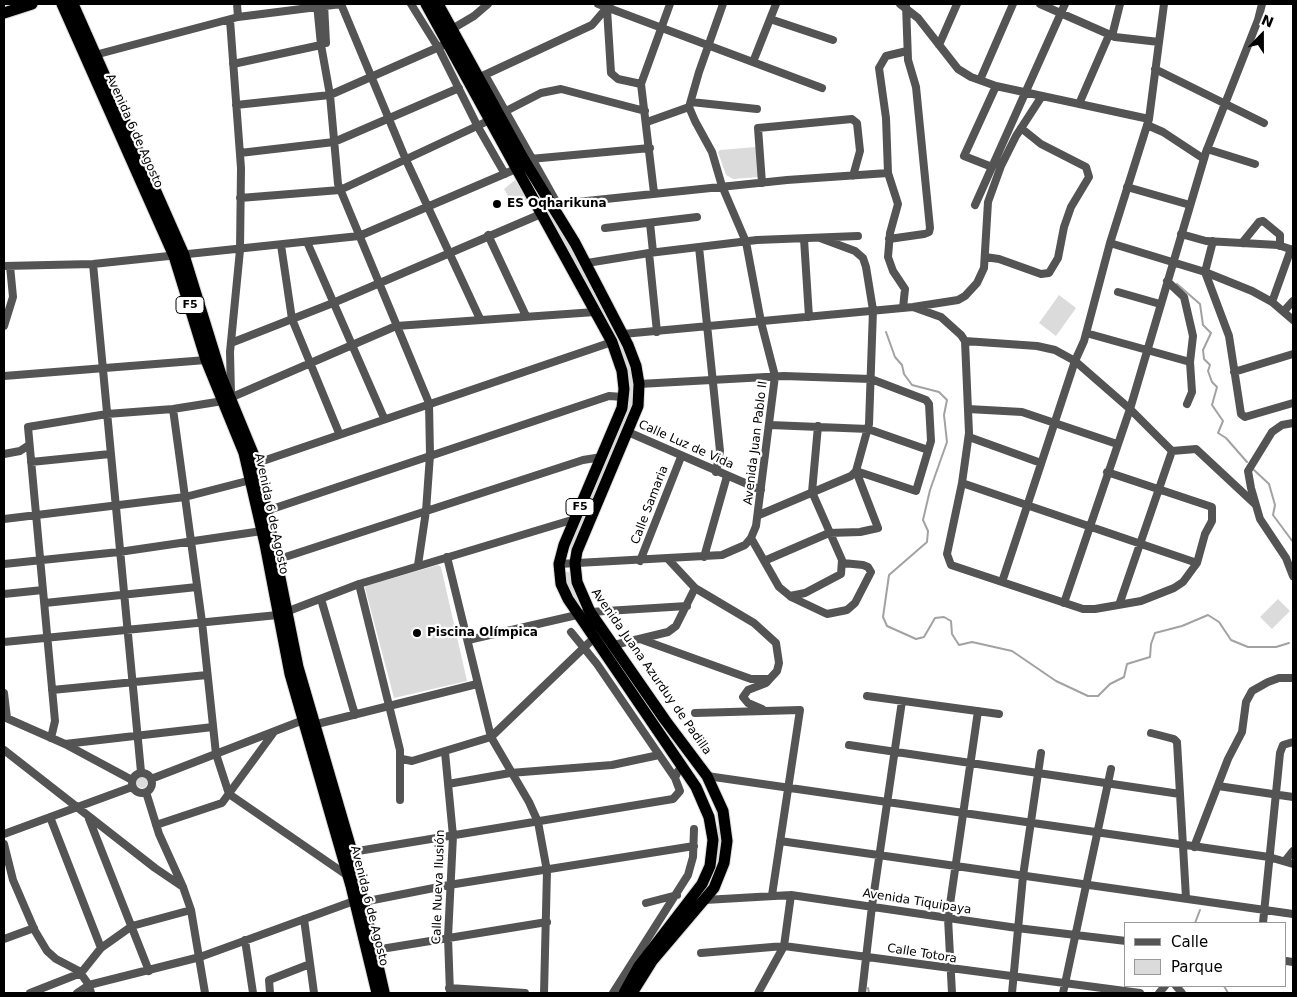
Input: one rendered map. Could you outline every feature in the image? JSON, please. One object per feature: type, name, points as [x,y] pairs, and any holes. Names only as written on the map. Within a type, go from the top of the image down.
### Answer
[{"type":"highway","points":[[4,13],[22,5],[32,4]]},
{"type":"highway","name":"Avenida Juana Azurduy de Padilla","points":[[426,4],[443,46],[490,120],[612,342],[622,371],[623,397],[618,420],[575,519],[559,564],[561,584],[578,615],[683,767],[706,806],[712,833],[710,866],[702,884],[639,966],[624,993]]},
{"type":"highway","name":"Avenida Juana Azurduy de Padilla","points":[[438,4],[482,76],[528,159],[532,173],[587,263],[623,334],[636,366],[639,384],[638,406],[582,539],[575,563],[580,592],[590,612],[706,776],[723,812],[727,841],[719,878],[705,900],[652,961],[632,993]]},
{"type":"highway","name":"Avenida 6 de Agosto","points":[[64,5],[91,56],[179,256],[222,378],[227,400]]},
{"type":"highway","points":[[519,174],[532,173]]},
{"type":"highway","points":[[534,201],[546,194]]},
{"type":"highway","name":"Avenida 6 de Agosto","points":[[179,256],[206,360],[227,400],[252,464],[283,614],[309,721],[348,876],[374,950],[384,993]]},
{"type":"highway","name":"Avenida 6 de Agosto","points":[[252,464],[251,480],[262,512],[262,531],[272,562]]},
{"type":"highway","name":"Avenida 6 de Agosto","points":[[309,721],[352,852],[358,902],[377,993]]},
{"type":"highway","points":[[656,728],[665,734],[690,765],[706,776],[706,788],[715,815],[712,833]]},
{"type":"street","points":[[237,4],[238,17]]},
{"type":"street","points":[[91,56],[238,17],[321,5],[341,4],[406,160],[480,319]]},
{"type":"street","points":[[411,4],[443,46],[459,88],[478,127],[505,174]]},
{"type":"street","points":[[452,29],[474,16],[488,4]]},
{"type":"street","points":[[598,4],[609,6],[661,28],[822,88]]},
{"type":"street","points":[[654,193],[641,84],[670,4]]},
{"type":"street","points":[[690,104],[723,4]]},
{"type":"street","points":[[754,62],[776,4]]},
{"type":"street","points":[[939,45],[957,4]]},
{"type":"street","points":[[980,80],[1013,4]]},
{"type":"street","points":[[1040,4],[1110,35],[1159,42]]},
{"type":"street","points":[[975,205],[1065,4]]},
{"type":"street","points":[[1079,104],[1110,35],[1120,4]]},
{"type":"street","points":[[1002,582],[1054,422],[1086,333],[1110,243],[1148,122],[1164,4]]},
{"type":"street","points":[[1064,603],[1130,409],[1204,158],[1258,20],[1262,4]]},
{"type":"street","points":[[321,5],[321,44],[327,70]]},
{"type":"street","points":[[321,5],[340,190],[429,403],[430,455],[426,511],[418,565]]},
{"type":"street","points":[[904,5],[918,18],[958,69],[996,86],[1079,104],[1148,122],[1204,158]]},
{"type":"street","points":[[889,239],[924,234],[930,228],[916,87],[909,69],[904,5]]},
{"type":"street","points":[[558,204],[528,159],[506,111],[482,76],[592,25],[609,6]]},
{"type":"street","points":[[609,6],[611,73],[618,79],[641,84]]},
{"type":"street","points":[[770,19],[833,40]]},
{"type":"street","points":[[227,400],[240,250],[240,152],[230,20]]},
{"type":"street","points":[[233,64],[321,44]]},
{"type":"street","points":[[236,104],[330,95],[443,46]]},
{"type":"street","points":[[902,308],[905,289],[890,264],[889,239],[898,204],[888,173],[886,118],[879,68],[886,56],[907,50]]},
{"type":"street","points":[[1155,69],[1264,123]]},
{"type":"street","points":[[992,167],[964,156],[996,86]]},
{"type":"street","points":[[240,152],[334,142],[459,88]]},
{"type":"street","points":[[506,111],[541,93],[561,89],[645,110]]},
{"type":"street","points":[[623,334],[913,307],[944,303],[965,296],[981,275],[985,257],[988,202],[1001,166],[1020,128],[1042,96]]},
{"type":"street","points":[[647,122],[690,104],[757,109]]},
{"type":"street","name":"Avenida Juan Pablo II","points":[[690,104],[695,121],[712,152],[722,186],[746,242],[761,322],[775,376],[759,515],[751,538]]},
{"type":"street","points":[[240,198],[340,190],[490,120]]},
{"type":"street","points":[[762,182],[757,131],[761,127],[855,120],[860,151],[853,176]]},
{"type":"street","points":[[985,257],[999,259],[1041,274],[1049,273],[1058,258],[1064,227],[1071,207],[1089,177],[1086,167],[1041,144],[1020,128]]},
{"type":"street","points":[[528,159],[650,148]]},
{"type":"street","points":[[1207,149],[1255,164]]},
{"type":"street","points":[[546,194],[558,204],[762,182],[888,173]]},
{"type":"street","points":[[4,326],[13,297],[7,266],[93,264],[359,236],[505,174],[519,174]]},
{"type":"street","points":[[1127,187],[1190,205]]},
{"type":"street","points":[[231,343],[334,303],[488,235],[541,214]]},
{"type":"street","points":[[605,228],[697,217]]},
{"type":"street","points":[[1242,243],[1259,222],[1263,221],[1280,235],[1280,246]]},
{"type":"street","points":[[650,223],[657,332]]},
{"type":"street","points":[[1181,234],[1213,241],[1280,246],[1292,250],[1272,302]]},
{"type":"street","points":[[488,235],[526,316]]},
{"type":"street","points":[[587,263],[651,252],[746,242],[858,236]]},
{"type":"street","points":[[764,561],[829,533],[860,532],[878,528],[856,471],[868,429],[871,379],[873,310],[863,258],[850,249],[820,238]]},
{"type":"street","points":[[804,239],[809,317]]},
{"type":"street","points":[[1213,241],[1205,272],[1229,336],[1241,414],[1246,418],[1293,403]]},
{"type":"street","points":[[307,242],[384,418]]},
{"type":"street","points":[[1110,243],[1172,264],[1205,272],[1252,291],[1272,302],[1293,320]]},
{"type":"street","points":[[281,245],[292,319],[339,433]]},
{"type":"street","points":[[699,247],[720,451],[716,472]]},
{"type":"street","points":[[93,264],[114,506],[141,772]]},
{"type":"street","points":[[1167,280],[1184,297],[1193,336],[1190,362],[1192,392],[1187,404]]},
{"type":"street","points":[[1118,292],[1160,304]]},
{"type":"street","points":[[1284,311],[1293,301]]},
{"type":"street","points":[[913,307],[940,317],[961,335],[965,341],[969,437],[947,558],[955,566],[1064,603],[1089,609],[1141,601],[1174,588],[1183,582],[1197,563],[1205,534],[1212,521],[1212,507],[1107,472]]},
{"type":"street","points":[[50,738],[55,721],[28,427],[107,414],[173,409],[227,400],[396,326],[595,312]]},
{"type":"street","points":[[1086,333],[1190,362]]},
{"type":"street","points":[[965,341],[1038,346],[1055,350],[1075,362],[1130,409],[1172,451],[1196,449],[1255,504]]},
{"type":"street","points":[[252,464],[612,342]]},
{"type":"street","points":[[1234,372],[1293,354]]},
{"type":"street","points":[[4,376],[206,360]]},
{"type":"street","points":[[639,384],[775,376],[871,379],[926,400],[929,404],[931,433],[916,491],[856,471]]},
{"type":"street","points":[[262,512],[609,396],[623,397]]},
{"type":"street","points":[[173,409],[202,622],[216,754],[229,794],[348,876]]},
{"type":"street","points":[[968,409],[1022,412],[1117,444]]},
{"type":"street","points":[[1293,423],[1282,425],[1272,432],[1251,464],[1249,477],[1260,519],[1286,558],[1293,576]]},
{"type":"street","points":[[770,424],[868,429],[928,450]]},
{"type":"street","points":[[790,596],[805,593],[839,577],[843,571],[843,563],[812,492],[818,426]]},
{"type":"street","name":"Calle Luz de Vida","points":[[628,432],[681,457],[761,490]]},
{"type":"street","points":[[969,437],[1041,463]]},
{"type":"street","points":[[4,454],[20,451],[29,445]]},
{"type":"street","points":[[1119,605],[1172,451]]},
{"type":"street","points":[[31,462],[110,454]]},
{"type":"street","points":[[272,562],[583,460],[602,457]]},
{"type":"street","name":"Calle Samaria","points":[[640,561],[681,457]]},
{"type":"street","points":[[759,515],[840,481],[856,471]]},
{"type":"street","points":[[704,557],[727,476]]},
{"type":"street","points":[[4,519],[185,497],[251,480]]},
{"type":"street","points":[[962,483],[1197,563]]},
{"type":"street","points":[[4,642],[283,614],[359,584],[575,519]]},
{"type":"street","points":[[4,564],[119,552],[262,531]]},
{"type":"street","points":[[559,564],[704,557],[733,552],[751,538],[779,587],[790,596],[827,614],[847,610],[855,603],[871,572],[868,567],[863,565],[843,563]]},
{"type":"street","points":[[447,557],[490,737],[529,802],[538,822],[547,871],[544,993]]},
{"type":"street","points":[[668,559],[695,588],[754,623],[768,633],[776,643],[779,653],[777,671],[771,679],[748,690],[743,698],[748,703],[766,711]]},
{"type":"street","points":[[359,584],[402,759],[400,800]]},
{"type":"street","points":[[45,602],[197,587]]},
{"type":"street","points":[[614,645],[668,632],[676,626],[695,588]]},
{"type":"street","points":[[4,594],[43,590]]},
{"type":"street","points":[[321,599],[355,715]]},
{"type":"street","points":[[468,640],[590,612],[687,606]]},
{"type":"street","points":[[352,852],[673,799],[678,795],[680,791],[675,778],[597,664],[571,632]]},
{"type":"street","points":[[402,759],[412,761],[490,737],[584,650],[595,637]]},
{"type":"street","points":[[640,639],[751,679],[771,679]]},
{"type":"street","points":[[52,690],[207,675]]},
{"type":"street","points":[[1194,847],[1228,759],[1242,732],[1246,702],[1252,691],[1279,678],[1293,678]]},
{"type":"street","points":[[151,779],[275,731],[309,721],[355,715],[477,684]]},
{"type":"street","points":[[4,692],[5,717],[65,744],[132,783],[139,792],[146,792],[152,785],[151,779],[147,774],[141,772],[135,775],[132,783],[77,807],[4,834]]},
{"type":"street","points":[[867,696],[999,714]]},
{"type":"street","points":[[862,993],[872,906],[902,701]]},
{"type":"street","points":[[695,713],[800,710],[772,895]]},
{"type":"street","points":[[952,993],[948,918],[978,711]]},
{"type":"street","points":[[65,744],[213,727]]},
{"type":"street","points":[[156,825],[216,807],[229,794],[275,731]]},
{"type":"street","points":[[1151,733],[1174,739],[1176,742],[1186,898]]},
{"type":"street","points":[[1263,922],[1281,748],[1293,742]]},
{"type":"street","points":[[849,745],[1180,794]]},
{"type":"street","points":[[4,750],[155,868],[183,887]]},
{"type":"street","name":"Calle Nueva Ilusión","points":[[445,752],[453,836],[449,885],[449,991]]},
{"type":"street","points":[[1012,993],[1023,876],[1041,753]]},
{"type":"street","points":[[448,784],[510,773],[612,765],[659,755]]},
{"type":"street","points":[[675,778],[678,771],[683,767]]},
{"type":"street","points":[[1063,993],[1112,769]]},
{"type":"street","points":[[706,776],[788,786],[1183,844],[1269,857],[1289,862],[1293,850]]},
{"type":"street","points":[[1218,786],[1293,797]]},
{"type":"street","points":[[146,792],[156,825],[183,887],[190,910],[205,993]]},
{"type":"street","points":[[50,817],[101,948]]},
{"type":"street","points":[[89,817],[149,970]]},
{"type":"street","points":[[613,993],[688,875],[693,857],[694,829]]},
{"type":"street","points":[[780,841],[1293,914]]},
{"type":"street","points":[[4,844],[13,880],[34,928],[47,951],[56,959],[81,973],[90,989]]},
{"type":"street","points":[[77,993],[149,970],[200,957],[304,919],[358,902],[449,885],[547,871],[694,846]]},
{"type":"street","points":[[646,903],[677,895]]},
{"type":"street","points":[[758,993],[784,946],[791,895]]},
{"type":"street","name":"Avenida Tiquipaya","points":[[705,900],[791,895],[1017,928],[1124,941]]},
{"type":"street","points":[[30,993],[81,973],[101,948],[132,926],[190,910]]},
{"type":"street","points":[[304,919],[314,993]]},
{"type":"street","points":[[374,950],[547,922]]},
{"type":"street","points":[[4,939],[34,928]]},
{"type":"street","points":[[245,940],[253,989],[268,980],[310,964]]},
{"type":"street","name":"Calle Totora","points":[[701,953],[784,946],[951,970],[1140,993]]},
{"type":"street","points":[[268,980],[270,993]]},
{"type":"street","points":[[449,991],[525,993]]},
{"type":"green space","points":[[756,147],[759,177],[733,179],[726,175],[718,152],[720,150]]},
{"type":"green space","points":[[515,180],[528,200],[512,203],[504,189]]},
{"type":"green space","points":[[544,199],[570,242],[624,346],[633,374],[634,405],[572,551],[569,547],[593,488],[627,377],[539,202]]},
{"type":"green space","points":[[1059,295],[1076,308],[1056,336],[1039,323]]},
{"type":"green space","name":"Piscina Olímpica","points":[[438,565],[441,567],[467,681],[394,698],[365,588],[366,586]]},
{"type":"green space","points":[[565,571],[571,573],[581,607],[569,594],[563,573]]},
{"type":"green space","points":[[1278,599],[1290,611],[1272,629],[1260,617]]},
{"type":"green space","points":[[140,776],[144,776],[148,782],[144,788],[140,788],[136,784],[136,780]]},
{"type":"green space","points":[[714,804],[722,822],[721,862],[704,896],[698,896],[718,825]]},
{"type":"waterway","points":[[1177,284],[1200,304],[1203,325],[1211,333],[1203,350],[1204,359],[1210,365],[1208,371],[1212,382],[1217,387],[1212,405],[1223,421],[1218,433],[1226,438],[1247,462]]},
{"type":"waterway","points":[[886,332],[895,357],[902,365],[904,374],[912,385],[939,392],[947,400],[944,415],[947,442],[930,490],[923,520],[928,531],[927,542],[889,575],[883,617],[887,626],[916,639],[924,637],[935,618],[944,617],[951,621],[952,634],[959,645],[972,642],[1012,651],[1056,681],[1088,696],[1098,696],[1110,684],[1124,677],[1127,664],[1150,657],[1151,644],[1155,633],[1182,626],[1208,615],[1219,622],[1231,640],[1248,647],[1276,647],[1289,643]]},
{"type":"waterway","points":[[1254,470],[1269,484],[1275,505],[1273,515],[1293,542]]},
{"type":"waterway","points":[[1195,922],[1200,910]]},
{"type":"waterway","points":[[1225,987],[1228,993]]},
{"type":"waterway","points":[[868,988],[869,993]]},
{"type":"place","name":"ES Oqharikuna","points":[[497,204]]},
{"type":"place","name":"Piscina Olímpica","points":[[417,633]]}]
